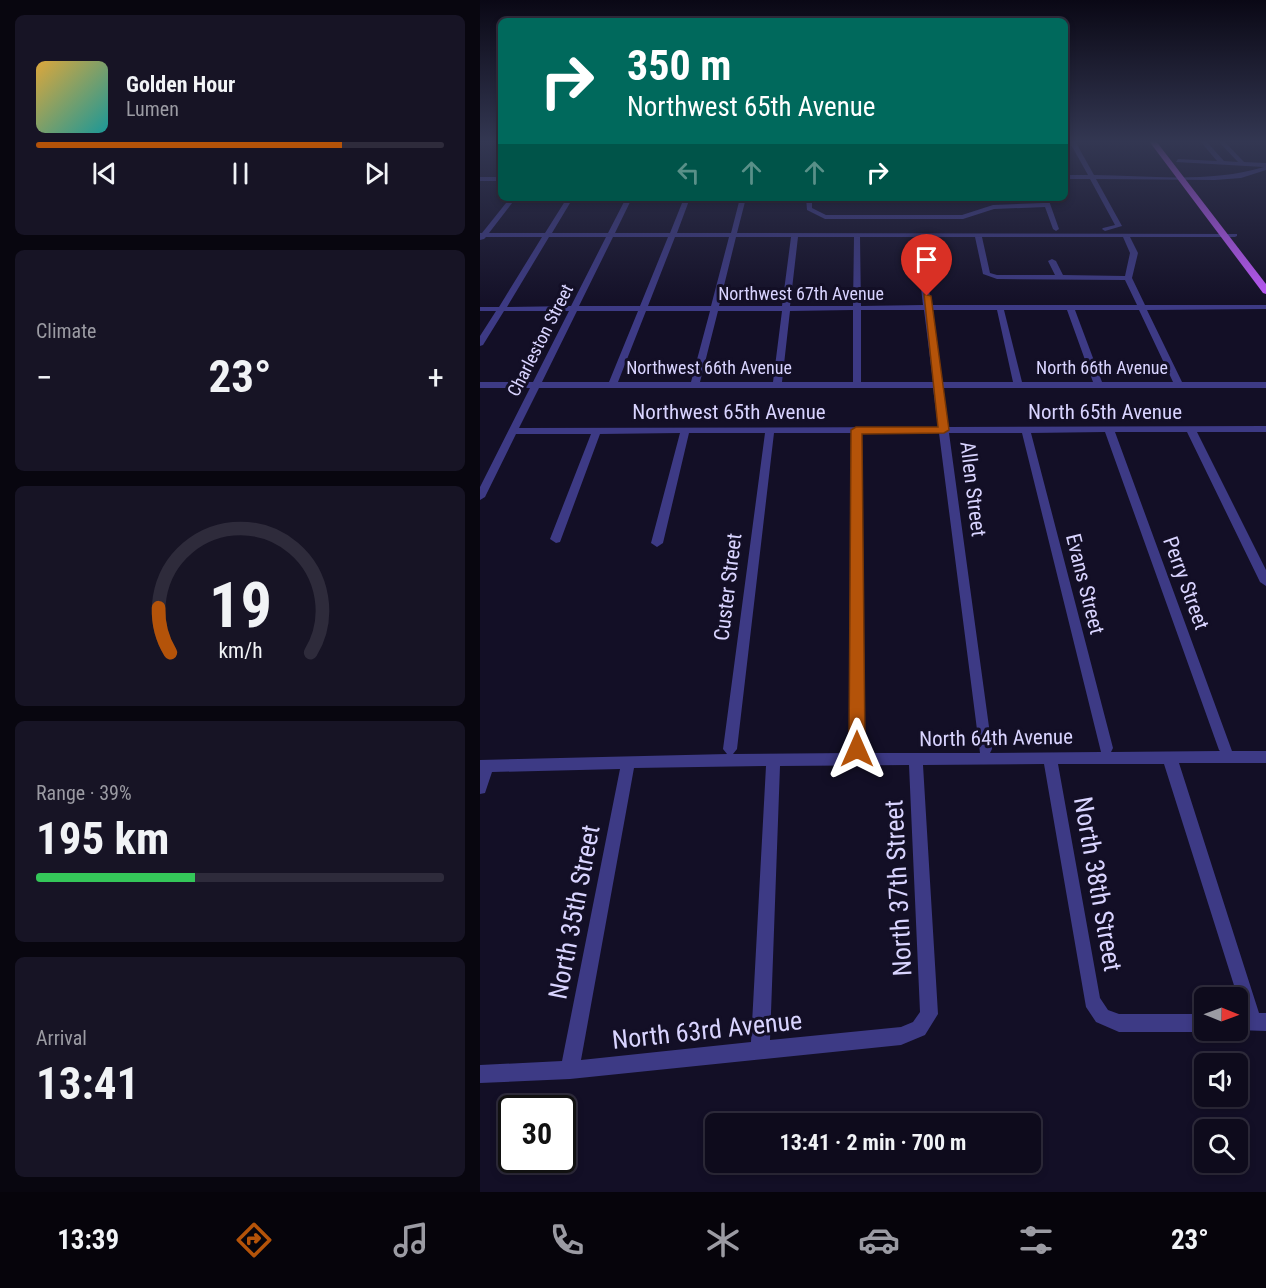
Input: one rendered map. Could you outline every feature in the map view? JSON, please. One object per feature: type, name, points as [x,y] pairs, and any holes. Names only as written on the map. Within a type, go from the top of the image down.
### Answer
[{"type":"main road","points":[[1197,197],[1266,291]]},
{"type":"main road","points":[[1201,197],[1266,275]]},
{"type":"street","points":[[1016,229],[1118,228],[1103,197]]},
{"type":"street","points":[[481,237],[511,201]]},
{"type":"street","points":[[480,344],[568,201]]},
{"type":"street","name":"Charleston Street","points":[[480,497],[628,201]]},
{"type":"street","points":[[613,384],[670,235],[686,201]]},
{"type":"street","points":[[695,384],[742,201]]},
{"type":"street","points":[[809,201],[809,209],[825,217],[963,217],[993,207],[1046,202],[1056,229]]},
{"type":"street","points":[[481,237],[547,235],[1235,235]]},
{"type":"street","points":[[777,384],[795,235]]},
{"type":"street","points":[[857,235],[857,384]]},
{"type":"street","name":"Allen Street","points":[[918,235],[985,748]]},
{"type":"street","points":[[978,235],[987,274],[997,278],[1128,278]]},
{"type":"street","points":[[1125,235],[1134,253],[1128,278],[1140,308],[1178,384]]},
{"type":"street","points":[[1052,261],[1060,277]]},
{"type":"street","points":[[1000,308],[1018,384]]},
{"type":"street","points":[[1070,308],[1098,384]]},
{"type":"street","name":"Northwest 67th Avenue","points":[[480,309],[1266,308]]},
{"type":"street","name":"North 66th Avenue","points":[[938,384],[1266,385]]},
{"type":"street","name":"Northwest 66th Avenue","points":[[480,385],[938,384]]},
{"type":"street","name":"North 65th Avenue","points":[[944,430],[1266,429]]},
{"type":"street","points":[[556,539],[597,430]]},
{"type":"street","points":[[657,543],[685,430]]},
{"type":"street","name":"Custer Street","points":[[730,749],[770,430]]},
{"type":"street","points":[[856,430],[857,749]]},
{"type":"street","name":"Northwest 65th Avenue","points":[[514,431],[944,430]]},
{"type":"street","name":"Evans Street","points":[[1026,430],[1106,748]]},
{"type":"street","name":"Perry Street","points":[[1109,430],[1226,750]]},
{"type":"street","points":[[1191,430],[1266,582]]},
{"type":"street","name":"North 38th Street","points":[[1050,758],[1092,1001],[1102,1016],[1119,1023],[1194,1023]]},
{"type":"street","name":"North 64th Avenue","points":[[484,766],[773,760],[1264,758]]},
{"type":"street","points":[[1170,759],[1252,1022]]},
{"type":"street","points":[[760,1050],[773,760]]},
{"type":"street","name":"North 37th Street","points":[[916,760],[929,1014]]},
{"type":"street","name":"North 35th Street","points":[[570,1070],[628,764]]},
{"type":"street","points":[[480,788],[484,766]]},
{"type":"street","name":"North 63rd Avenue","points":[[480,1074],[570,1070],[901,1036],[919,1029],[929,1014]]},
{"type":"route","points":[[857,749],[856,430],[944,430],[927,296]]}]
